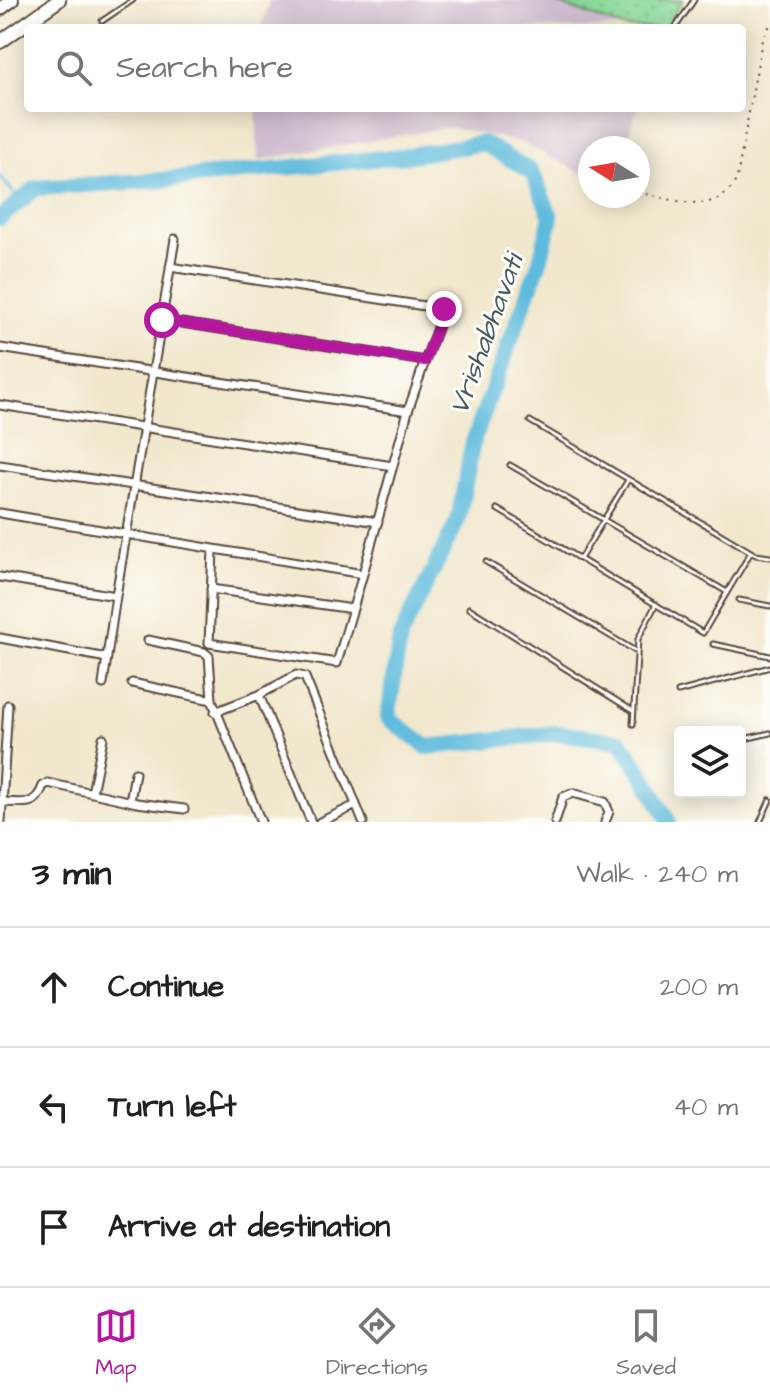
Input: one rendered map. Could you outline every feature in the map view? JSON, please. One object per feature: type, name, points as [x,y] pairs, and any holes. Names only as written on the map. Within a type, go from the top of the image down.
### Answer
[{"type":"highway","points":[[0,9],[12,0]]},
{"type":"highway","points":[[25,24],[59,0]]},
{"type":"highway","points":[[0,42],[24,25]]},
{"type":"street","points":[[103,684],[175,239]]},
{"type":"street","points":[[170,267],[444,309],[408,411],[337,663],[209,643],[213,550]]},
{"type":"street","points":[[162,320],[425,361]]},
{"type":"street","points":[[0,348],[408,411]]},
{"type":"street","points":[[0,405],[393,466]]},
{"type":"street","points":[[0,465],[378,522]]},
{"type":"street","points":[[0,513],[363,574]]},
{"type":"street","points":[[0,577],[116,596]]},
{"type":"street","points":[[211,589],[353,609]]},
{"type":"street","points":[[0,638],[107,658]]},
{"type":"street","points":[[148,640],[207,653],[211,664],[215,712],[261,822]]},
{"type":"street","points":[[215,712],[259,695],[296,675],[307,678],[363,822]]},
{"type":"street","points":[[132,683],[212,700]]},
{"type":"street","points":[[259,695],[311,822]]},
{"type":"street","points":[[1,822],[8,705]]},
{"type":"street","points":[[92,793],[103,738]]},
{"type":"street","points":[[130,801],[135,773]]},
{"type":"street","points":[[3,802],[35,801],[48,783],[184,809]]},
{"type":"street","points":[[555,822],[563,797],[573,793],[605,802],[609,812],[605,822]]},
{"type":"street","points":[[320,822],[356,805]]},
{"type":"lane","points":[[678,24],[694,0]]},
{"type":"lane","points":[[102,21],[131,1]]},
{"type":"lane","points":[[530,421],[751,552],[770,557]]},
{"type":"lane","points":[[510,465],[727,592]]},
{"type":"lane","points":[[580,559],[629,479]]},
{"type":"lane","points":[[497,509],[703,633],[751,552]]},
{"type":"lane","points":[[486,562],[637,652]]},
{"type":"lane","points":[[739,600],[770,606]]},
{"type":"lane","points":[[633,724],[638,639],[656,604]]},
{"type":"lane","points":[[469,608],[633,711]]},
{"type":"lane","points":[[713,644],[770,656]]},
{"type":"lane","points":[[678,692],[770,667]]},
{"type":"lane","points":[[746,739],[770,733]]},
{"type":"lane","points":[[760,822],[770,800]]},
{"type":"path","points":[[650,195],[693,204],[725,197],[732,188],[737,178],[762,40],[770,25]]},
{"type":"shaded area","points":[[270,0],[548,0],[613,24],[262,24]]},
{"type":"shaded area","points":[[256,112],[637,112],[630,136],[578,136],[578,171],[520,142],[450,127],[258,160]]},
{"type":"green space","points":[[548,0],[683,0],[668,24],[614,24]]},
{"type":"waterway","name":"Vrishabhavati","points":[[0,218],[36,188],[162,180],[404,156],[483,143],[532,172],[551,217],[540,261],[473,442],[458,520],[400,637],[388,718],[427,747],[558,733],[620,741],[669,822]]},
{"type":"waterway","points":[[0,177],[21,201]]},
{"type":"route","points":[[162,320],[425,361],[444,309]]}]
